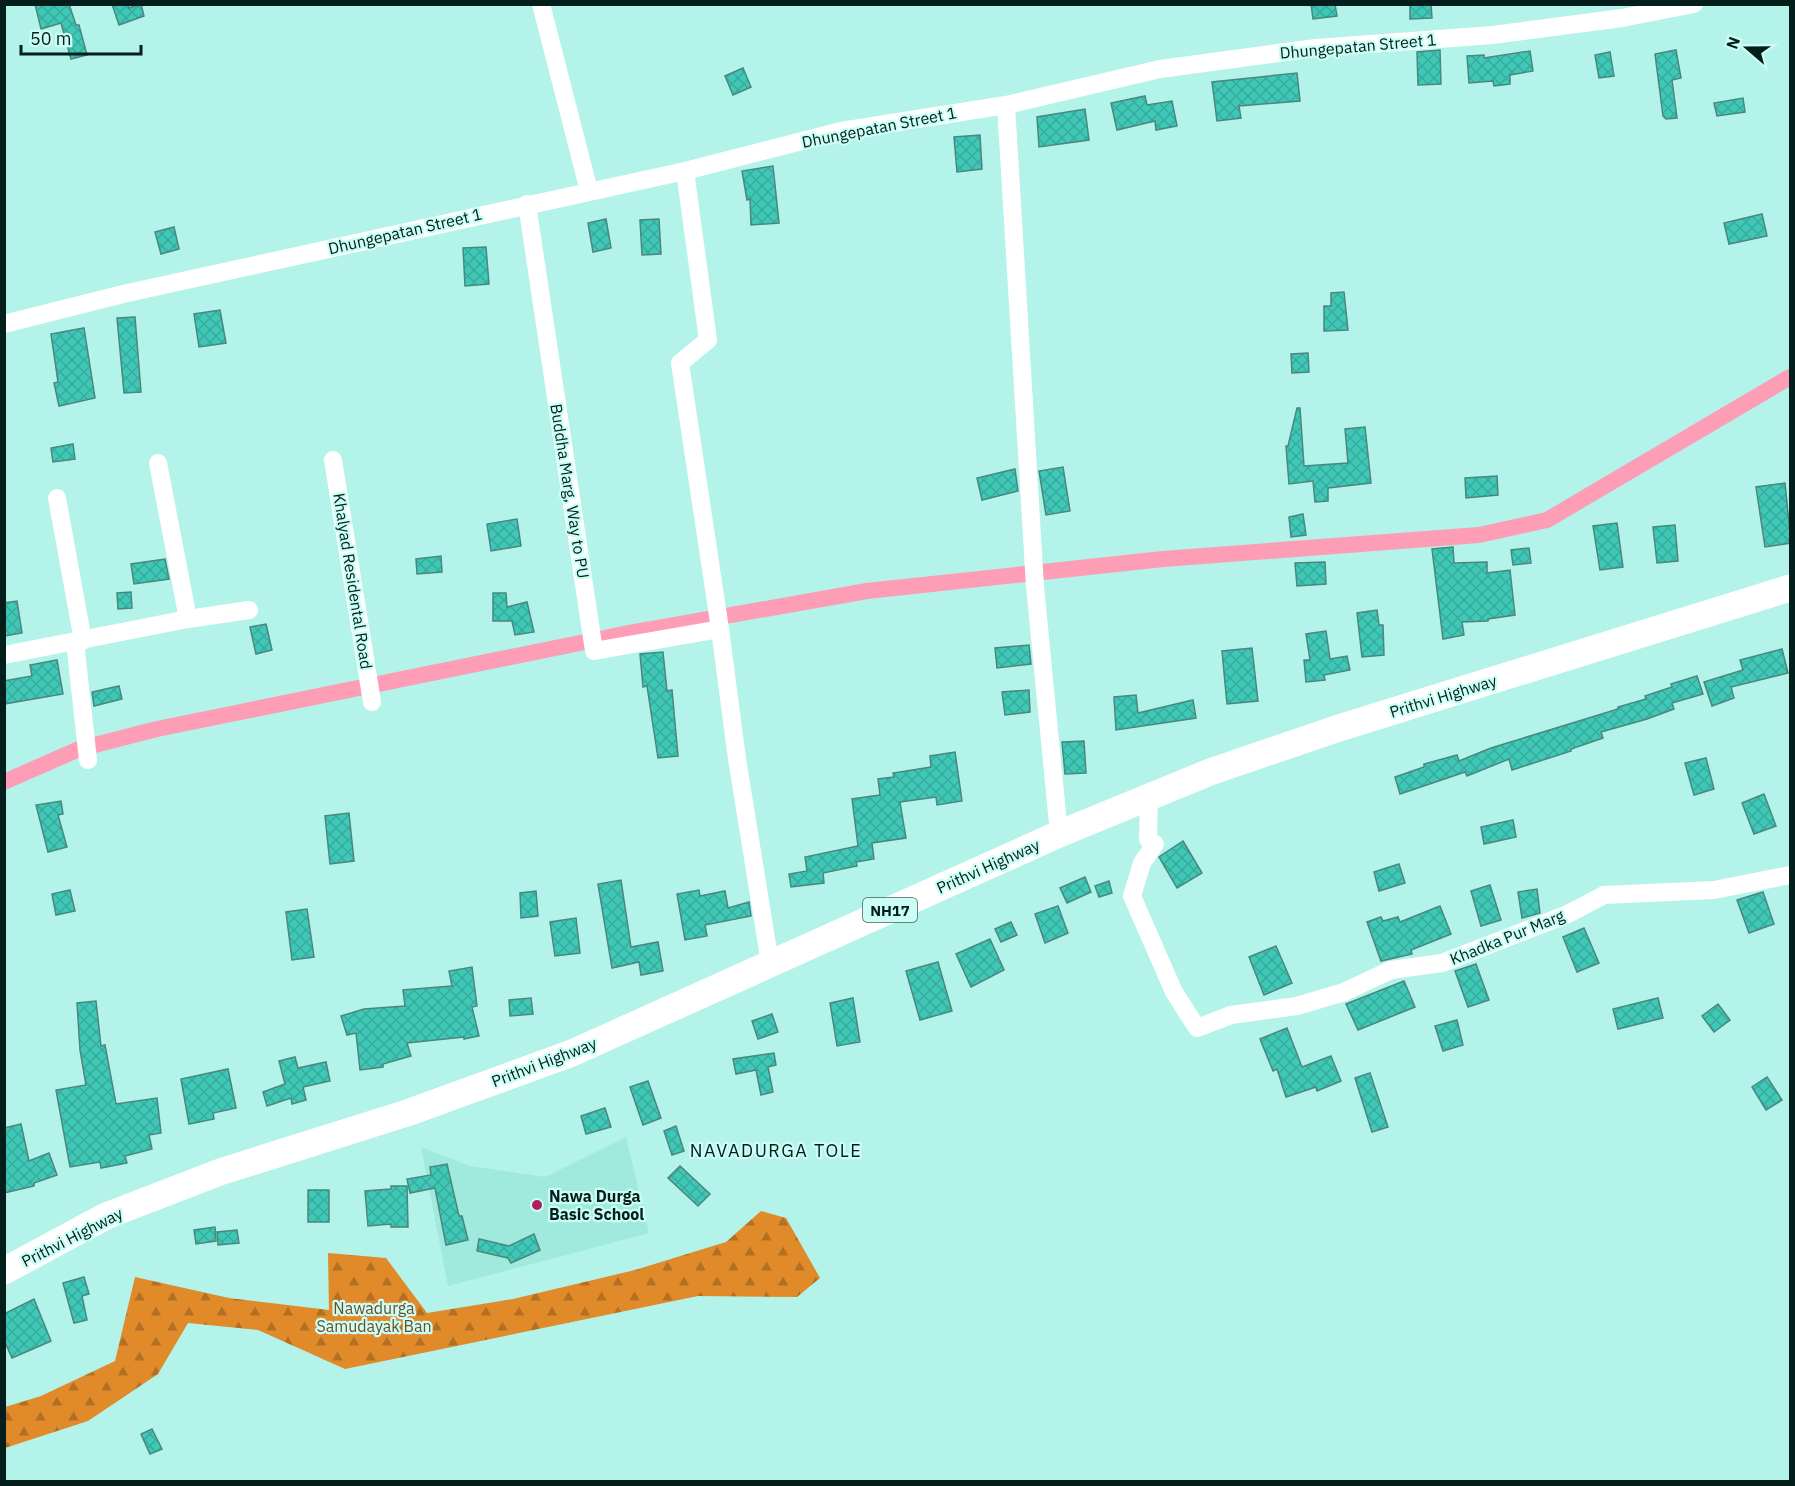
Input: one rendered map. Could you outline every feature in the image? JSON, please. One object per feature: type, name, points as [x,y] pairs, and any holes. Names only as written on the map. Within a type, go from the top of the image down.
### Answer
[{"type":"highway","name":"Prithvi Highway","points":[[4,1270],[106,1216],[220,1172],[407,1113],[561,1057],[1059,834],[1210,772],[1339,728],[1791,588]]},
{"type":"street","points":[[541,4],[589,191]]},
{"type":"street","name":"Dhungepatan Street 1","points":[[4,324],[123,294],[526,204],[686,171],[841,131],[1006,105],[1160,69],[1316,48],[1493,35],[1622,18],[1694,4]]},
{"type":"street","points":[[1006,105],[1035,586],[1059,834]]},
{"type":"street","points":[[686,171],[708,340],[680,363],[737,759],[770,963]]},
{"type":"street","name":"Buddha Marg, Way to PU","points":[[526,204],[594,651],[720,629]]},
{"type":"street","name":"Khalyad Residental Road","points":[[333,460],[372,702]]},
{"type":"street","points":[[158,463],[188,619]]},
{"type":"street","points":[[57,498],[79,642],[88,760]]},
{"type":"street","points":[[4,655],[188,619],[249,610]]},
{"type":"street","name":"Khadka Pur Marg","points":[[1149,797],[1148,839],[1155,843],[1142,863],[1132,896],[1174,992],[1197,1028],[1231,1015],[1297,1006],[1344,992],[1391,970],[1442,963],[1568,914],[1604,895],[1714,890],[1791,875]]},
{"type":"shaded area","name":"Nawa Durga Basic School","points":[[626,1137],[649,1233],[448,1286],[421,1147],[470,1166],[545,1177]]},
{"type":"green space","name":"Nawadurga Samudayak Ban","points":[[761,1211],[786,1218],[820,1278],[797,1297],[698,1296],[345,1369],[258,1330],[188,1323],[158,1374],[88,1421],[5,1448],[5,1407],[41,1396],[115,1361],[135,1277],[229,1298],[329,1310],[328,1253],[386,1258],[427,1313],[513,1299],[635,1270],[726,1242]]},
{"type":"building","points":[[35,4],[69,4],[76,25],[79,25],[87,55],[71,59],[61,23],[41,29]]},
{"type":"building","points":[[112,4],[128,4],[129,8],[141,4],[144,16],[119,25]]},
{"type":"building","points":[[1311,4],[1335,4],[1337,16],[1313,19]]},
{"type":"building","points":[[1410,4],[1431,4],[1432,18],[1410,19]]},
{"type":"building","points":[[1440,50],[1441,84],[1418,85],[1417,52]]},
{"type":"building","points":[[1676,50],[1681,78],[1672,80],[1677,118],[1666,119],[1663,116],[1655,54]]},
{"type":"building","points":[[1530,51],[1533,71],[1510,75],[1510,84],[1494,86],[1493,81],[1469,83],[1467,56],[1484,55],[1484,58]]},
{"type":"building","points":[[1610,52],[1614,76],[1599,78],[1595,55]]},
{"type":"building","points":[[743,68],[751,87],[733,95],[725,76]]},
{"type":"building","points":[[1297,73],[1300,101],[1239,106],[1241,118],[1217,121],[1212,82]]},
{"type":"building","points":[[1145,96],[1147,105],[1172,101],[1177,126],[1156,130],[1155,121],[1117,130],[1111,103]]},
{"type":"building","points":[[1743,98],[1745,112],[1717,116],[1714,103]]},
{"type":"building","points":[[1085,109],[1089,140],[1039,147],[1037,117]]},
{"type":"building","points":[[980,135],[982,169],[957,172],[954,137]]},
{"type":"building","points":[[773,166],[779,223],[751,225],[750,199],[747,200],[742,171]]},
{"type":"building","points":[[1762,214],[1767,236],[1729,244],[1724,223]]},
{"type":"building","points":[[606,219],[611,248],[593,252],[588,223]]},
{"type":"building","points":[[659,219],[661,254],[642,255],[640,220]]},
{"type":"building","points":[[174,227],[179,249],[161,254],[155,232]]},
{"type":"building","points":[[486,247],[489,284],[465,286],[463,248]]},
{"type":"building","points":[[1344,292],[1348,330],[1324,331],[1324,306],[1331,306],[1331,293]]},
{"type":"building","points":[[220,310],[226,343],[199,347],[194,314]]},
{"type":"building","points":[[135,317],[141,392],[124,393],[117,318]]},
{"type":"building","points":[[84,328],[95,398],[59,406],[54,383],[58,382],[51,334]]},
{"type":"building","points":[[1308,353],[1309,372],[1292,373],[1291,354]]},
{"type":"building","points":[[1297,408],[1300,408],[1304,466],[1348,463],[1345,429],[1365,427],[1371,483],[1328,488],[1328,501],[1315,502],[1313,481],[1289,484],[1286,446],[1288,446]]},
{"type":"building","points":[[73,444],[75,459],[53,462],[51,448]]},
{"type":"building","points":[[1063,467],[1070,511],[1046,515],[1039,471]]},
{"type":"building","points":[[1015,469],[1018,491],[982,500],[977,478]]},
{"type":"building","points":[[1497,476],[1498,495],[1466,498],[1465,478]]},
{"type":"building","points":[[1785,483],[1791,543],[1765,547],[1756,487]]},
{"type":"building","points":[[1303,514],[1306,535],[1291,537],[1289,517]]},
{"type":"building","points":[[517,519],[521,546],[491,551],[487,524]]},
{"type":"building","points":[[1617,523],[1623,567],[1600,570],[1593,526]]},
{"type":"building","points":[[1675,525],[1678,561],[1657,563],[1653,527]]},
{"type":"building","points":[[1453,547],[1454,563],[1487,562],[1487,573],[1510,570],[1515,615],[1488,619],[1488,621],[1462,622],[1464,635],[1443,639],[1432,549]]},
{"type":"building","points":[[1529,548],[1531,563],[1513,565],[1511,550]]},
{"type":"building","points":[[441,556],[442,572],[417,574],[416,559]]},
{"type":"building","points":[[165,559],[169,579],[134,584],[131,564]]},
{"type":"building","points":[[1325,562],[1326,584],[1297,586],[1295,563]]},
{"type":"building","points":[[131,592],[132,608],[118,609],[117,593]]},
{"type":"building","points":[[493,593],[506,593],[507,607],[527,602],[534,632],[515,635],[512,621],[493,621]]},
{"type":"building","points":[[17,601],[22,633],[4,636],[4,603]]},
{"type":"building","points":[[1377,610],[1379,625],[1383,625],[1384,655],[1362,657],[1357,613]]},
{"type":"building","points":[[266,624],[272,650],[256,654],[250,627]]},
{"type":"building","points":[[1326,631],[1330,659],[1347,656],[1350,670],[1324,675],[1325,680],[1306,682],[1304,660],[1310,660],[1306,634]]},
{"type":"building","points":[[1029,645],[1031,664],[997,668],[995,648]]},
{"type":"building","points":[[1252,648],[1258,701],[1227,704],[1222,651]]},
{"type":"building","points":[[1782,649],[1788,673],[1731,687],[1734,698],[1712,706],[1704,682],[1743,670],[1740,660]]},
{"type":"building","points":[[663,652],[667,691],[672,690],[678,756],[658,758],[647,686],[643,687],[640,654]]},
{"type":"building","points":[[57,660],[63,694],[4,704],[4,681],[32,676],[30,665]]},
{"type":"building","points":[[1697,676],[1703,694],[1672,703],[1674,709],[1601,732],[1603,738],[1571,749],[1571,751],[1512,770],[1509,759],[1467,776],[1465,772],[1400,794],[1395,777],[1424,767],[1424,764],[1457,755],[1459,761],[1491,748],[1646,699],[1645,696],[1672,687],[1671,684]]},
{"type":"building","points":[[119,686],[122,699],[94,706],[92,692]]},
{"type":"building","points":[[1029,690],[1030,712],[1005,715],[1002,692]]},
{"type":"building","points":[[1136,695],[1138,713],[1193,700],[1196,718],[1116,730],[1114,697]]},
{"type":"building","points":[[1084,741],[1086,773],[1065,774],[1062,742]]},
{"type":"building","points":[[955,752],[962,801],[937,805],[936,797],[900,802],[906,838],[872,843],[874,859],[856,862],[857,866],[823,873],[824,883],[791,887],[789,874],[807,871],[805,857],[858,846],[852,799],[880,795],[878,779],[894,777],[893,773],[931,767],[930,756]]},
{"type":"building","points":[[1706,758],[1714,789],[1694,795],[1685,763]]},
{"type":"building","points":[[1764,794],[1776,826],[1754,834],[1742,803]]},
{"type":"building","points":[[61,801],[63,814],[58,815],[67,847],[48,852],[36,805]]},
{"type":"building","points":[[349,813],[354,861],[330,864],[325,816]]},
{"type":"building","points":[[1513,820],[1516,837],[1484,844],[1481,827]]},
{"type":"building","points":[[1183,841],[1202,873],[1177,888],[1159,857]]},
{"type":"building","points":[[1399,864],[1405,883],[1379,891],[1374,872]]},
{"type":"building","points":[[1085,877],[1091,892],[1067,903],[1060,888]]},
{"type":"building","points":[[621,880],[631,947],[658,942],[663,971],[641,975],[639,962],[612,968],[598,884]]},
{"type":"building","points":[[1109,881],[1112,893],[1099,897],[1095,886]]},
{"type":"building","points":[[1490,885],[1501,920],[1481,926],[1471,891]]},
{"type":"building","points":[[1537,889],[1540,913],[1522,918],[1518,892]]},
{"type":"building","points":[[70,890],[75,911],[56,915],[52,894]]},
{"type":"building","points":[[699,890],[700,896],[725,891],[728,908],[749,902],[751,916],[705,925],[707,936],[685,940],[677,894]]},
{"type":"building","points":[[536,891],[538,916],[521,918],[520,893]]},
{"type":"building","points":[[1763,892],[1774,924],[1749,933],[1737,900]]},
{"type":"building","points":[[1058,906],[1068,933],[1045,943],[1035,914]]},
{"type":"building","points":[[1440,906],[1451,934],[1411,950],[1412,954],[1381,961],[1367,922],[1381,917],[1383,921],[1398,917],[1400,922]]},
{"type":"building","points":[[307,909],[314,957],[292,960],[286,912]]},
{"type":"building","points":[[576,918],[580,953],[555,956],[550,922]]},
{"type":"building","points":[[1011,922],[1017,935],[1001,942],[995,929]]},
{"type":"building","points":[[1584,928],[1599,963],[1577,972],[1563,937]]},
{"type":"building","points":[[990,939],[1004,970],[971,987],[956,954]]},
{"type":"building","points":[[1276,946],[1292,983],[1264,995],[1249,957]]},
{"type":"building","points":[[938,962],[952,1011],[920,1020],[906,971]]},
{"type":"building","points":[[1476,964],[1489,1000],[1468,1007],[1455,971]]},
{"type":"building","points":[[472,967],[477,1006],[472,1007],[479,1036],[407,1043],[411,1056],[383,1064],[383,1067],[360,1070],[356,1033],[347,1035],[341,1016],[364,1009],[405,1006],[403,990],[452,986],[449,971]]},
{"type":"building","points":[[1404,981],[1415,1007],[1358,1030],[1346,1004]]},
{"type":"building","points":[[531,998],[533,1014],[510,1016],[509,1000]]},
{"type":"building","points":[[853,998],[860,1042],[837,1046],[830,1003]]},
{"type":"building","points":[[1658,998],[1663,1018],[1618,1029],[1613,1009]]},
{"type":"building","points":[[96,1001],[101,1046],[105,1045],[116,1104],[157,1098],[161,1133],[149,1135],[152,1149],[125,1156],[127,1163],[101,1168],[100,1162],[70,1167],[56,1090],[86,1085],[80,1050],[77,1003]]},
{"type":"building","points":[[1718,1004],[1730,1020],[1714,1032],[1702,1016]]},
{"type":"building","points":[[772,1014],[778,1032],[758,1039],[752,1021]]},
{"type":"building","points":[[1457,1020],[1463,1045],[1443,1051],[1435,1026]]},
{"type":"building","points":[[1287,1028],[1302,1067],[1331,1056],[1341,1081],[1317,1091],[1316,1087],[1286,1097],[1277,1069],[1273,1071],[1260,1039]]},
{"type":"building","points":[[774,1053],[776,1065],[768,1067],[773,1092],[761,1095],[756,1070],[736,1074],[733,1059]]},
{"type":"building","points":[[295,1057],[298,1068],[326,1062],[330,1081],[303,1087],[306,1100],[292,1104],[291,1098],[267,1106],[263,1092],[285,1084],[279,1061]]},
{"type":"building","points":[[228,1069],[236,1108],[213,1113],[214,1119],[189,1124],[181,1079]]},
{"type":"building","points":[[1370,1073],[1388,1127],[1372,1132],[1355,1078]]},
{"type":"building","points":[[1767,1077],[1782,1100],[1766,1110],[1752,1087]]},
{"type":"building","points":[[648,1081],[661,1118],[643,1125],[630,1087]]},
{"type":"building","points":[[605,1108],[611,1127],[586,1134],[581,1116]]},
{"type":"building","points":[[21,1124],[29,1161],[49,1153],[57,1175],[34,1183],[34,1186],[4,1193],[4,1128]]},
{"type":"building","points":[[676,1126],[684,1151],[672,1155],[664,1131]]},
{"type":"building","points":[[447,1164],[459,1216],[462,1216],[468,1240],[446,1245],[435,1188],[410,1193],[407,1179],[431,1175],[430,1167]]},
{"type":"building","points":[[680,1166],[710,1194],[698,1206],[668,1178]]},
{"type":"building","points":[[391,1186],[407,1186],[408,1227],[391,1227],[391,1224],[368,1226],[365,1191],[391,1189]]},
{"type":"building","points":[[308,1190],[329,1190],[329,1222],[308,1222]]},
{"type":"building","points":[[215,1227],[216,1241],[196,1244],[194,1230]]},
{"type":"building","points":[[237,1230],[239,1243],[218,1245],[217,1232]]},
{"type":"building","points":[[534,1234],[540,1250],[511,1263],[508,1258],[477,1251],[479,1239],[509,1246]]},
{"type":"building","points":[[84,1277],[89,1294],[82,1296],[87,1320],[74,1323],[63,1283]]},
{"type":"building","points":[[34,1299],[51,1341],[12,1358],[4,1340],[4,1314]]},
{"type":"building","points":[[152,1429],[162,1449],[150,1454],[141,1434]]},
{"type":"waterway","points":[[4,782],[79,749],[157,729],[624,634],[867,591],[1163,559],[1479,535],[1547,520],[1790,377]]},
{"type":"place","name":"Nawa Durga Basic School","points":[[537,1205]]},
{"type":"district","name":"NAVADURGA TOLE","points":[[776,1150]]}]
